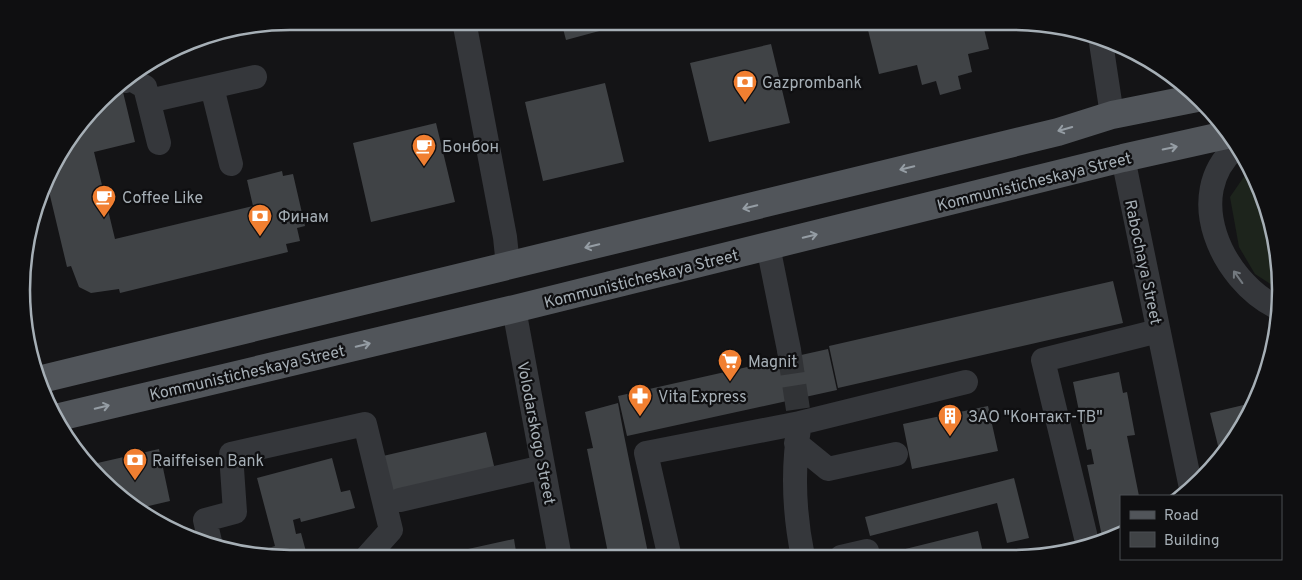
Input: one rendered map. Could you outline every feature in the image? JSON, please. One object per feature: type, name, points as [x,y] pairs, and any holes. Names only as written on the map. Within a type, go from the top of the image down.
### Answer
[{"type":"main road","points":[[46,378],[1058,132],[1112,116],[1189,100]]},
{"type":"main road","name":"Rabochaya Street","points":[[1112,116],[1123,158]]},
{"type":"main road","name":"Kommunisticheskaya Street","points":[[63,416],[514,309],[1123,158],[1221,136]]},
{"type":"street","points":[[466,30],[505,237],[508,266]]},
{"type":"street","name":"Rabochaya Street","points":[[1102,46],[1112,116]]},
{"type":"street","points":[[149,101],[255,77]]},
{"type":"street","points":[[136,81],[145,87],[159,143]]},
{"type":"street","points":[[212,87],[230,164]]},
{"type":"street","points":[[1231,151],[1223,159],[1214,176],[1210,196],[1211,215],[1218,241],[1228,263],[1244,284],[1271,305]]},
{"type":"street","name":"Rabochaya Street","points":[[1123,158],[1189,480]]},
{"type":"street","points":[[768,246],[789,350]]},
{"type":"street","name":"Volodarskogo Street","points":[[514,309],[559,550]]},
{"type":"street","points":[[1086,539],[1043,360],[1158,330]]},
{"type":"street","points":[[668,550],[646,453],[798,433],[966,382]]},
{"type":"street","points":[[210,537],[205,520],[235,512],[231,454],[365,424],[391,530],[373,550]]},
{"type":"street","points":[[798,433],[828,469],[896,454]]},
{"type":"street","points":[[798,433],[795,498],[802,550]]},
{"type":"street","points":[[400,500],[543,467]]},
{"type":"shaded area","points":[[1245,175],[1258,206],[1267,239],[1272,285],[1255,274],[1239,247],[1230,197]]},
{"type":"building","points":[[563,30],[603,30],[566,40]]},
{"type":"building","points":[[868,30],[984,30],[989,49],[968,54],[972,72],[958,76],[961,89],[940,95],[936,81],[922,85],[917,65],[879,74]]},
{"type":"building","points":[[771,44],[790,123],[709,142],[690,63]]},
{"type":"building","points":[[605,83],[624,162],[543,181],[525,102]]},
{"type":"building","points":[[122,92],[135,142],[94,152],[115,239],[253,206],[247,180],[282,171],[283,176],[293,174],[305,226],[297,228],[300,241],[286,244],[288,252],[120,293],[119,289],[91,293],[79,287],[71,266],[67,267],[49,193],[65,160],[84,132],[106,106]]},
{"type":"building","points":[[436,123],[455,202],[371,222],[353,143]]},
{"type":"building","points":[[1113,281],[1123,323],[838,388],[829,346]]},
{"type":"building","points":[[828,349],[837,390],[627,436],[618,396]]},
{"type":"building","points":[[1119,372],[1123,393],[1127,392],[1135,435],[1127,436],[1139,495],[1120,495],[1120,526],[1101,534],[1087,465],[1094,464],[1091,449],[1087,450],[1073,382]]},
{"type":"building","points":[[618,403],[647,550],[607,550],[587,449],[593,448],[585,412]]},
{"type":"building","points":[[1245,405],[1218,447],[1210,413]]},
{"type":"building","name":"ЗАО \"Контакт-ТВ\"","points":[[988,406],[998,451],[912,469],[903,424]]},
{"type":"building","points":[[486,432],[495,470],[392,494],[383,456]]},
{"type":"building","name":"Raiffeisen Bank","points":[[159,449],[170,501],[147,506],[106,474],[97,463]]},
{"type":"building","points":[[332,458],[341,492],[350,490],[355,508],[301,522],[300,518],[293,520],[296,534],[301,533],[306,550],[266,549],[275,546],[257,478]]},
{"type":"building","points":[[1014,478],[1029,538],[1007,543],[997,503],[870,536],[865,517]]},
{"type":"building","points":[[978,531],[982,550],[901,550]]},
{"type":"building","points":[[514,539],[516,550],[464,550]]},
{"type":"tunnel","points":[[789,350],[800,423]]},
{"type":"place","name":"Gazprombank","points":[[745,103]]},
{"type":"place","name":"Бонбон","points":[[424,167]]},
{"type":"place","name":"Coffee Like","points":[[104,218]]},
{"type":"place","name":"Финам","points":[[260,237]]},
{"type":"place","name":"Magnit","points":[[730,382]]},
{"type":"place","name":"Vita Express","points":[[640,417]]},
{"type":"place","name":"ЗАО \"Контакт-ТВ\"","points":[[950,437]]},
{"type":"place","name":"Raiffeisen Bank","points":[[135,481]]}]
